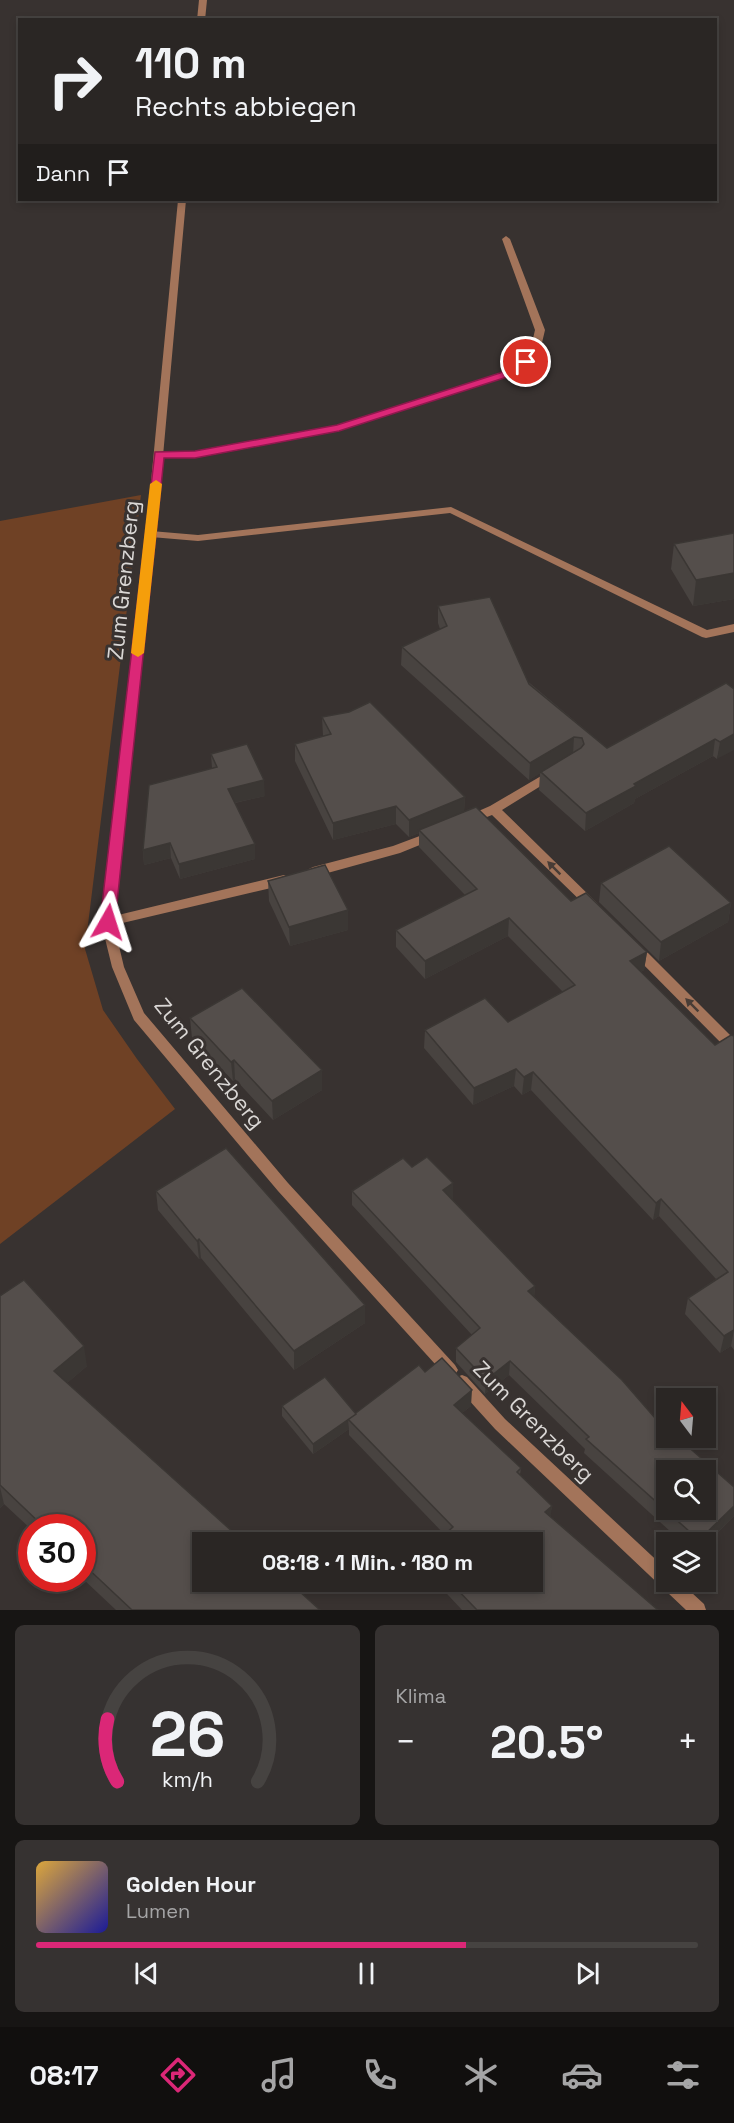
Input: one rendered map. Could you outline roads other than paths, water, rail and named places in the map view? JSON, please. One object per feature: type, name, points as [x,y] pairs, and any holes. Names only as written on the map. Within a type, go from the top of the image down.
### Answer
[{"type":"street","points":[[201,18],[203,0]]},
{"type":"street","name":"Zum Grenzberg","points":[[182,201],[151,534],[108,922],[118,967],[139,1017],[276,1178],[500,1424],[656,1570]]},
{"type":"street","points":[[159,454],[195,455],[339,428],[503,375],[526,362],[536,347],[540,330],[506,239]]},
{"type":"street","points":[[151,534],[198,538],[450,510],[706,634],[734,628]]},
{"type":"street","points":[[462,823],[494,809],[564,766]]},
{"type":"street","points":[[494,809],[602,915]]},
{"type":"street","points":[[108,922],[396,850],[440,832]]},
{"type":"street","points":[[627,940],[734,1047]]},
{"type":"street","name":"Zum Grenzberg","points":[[679,1592],[698,1610]]}]
